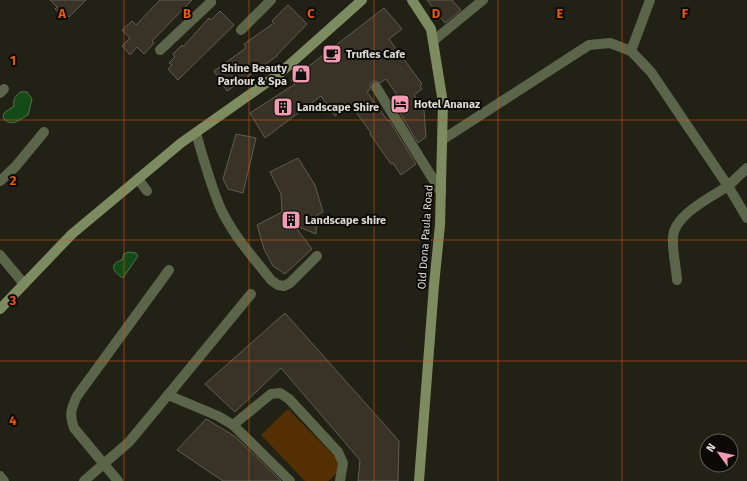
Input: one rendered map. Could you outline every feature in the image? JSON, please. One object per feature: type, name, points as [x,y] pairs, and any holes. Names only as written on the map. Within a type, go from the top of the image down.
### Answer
[{"type":"main road","points":[[0,309],[72,234],[181,143],[280,74],[362,0]]},
{"type":"main road","name":"Old Dona Paula Road","points":[[412,0],[431,29],[443,103],[440,225],[419,481]]},
{"type":"street","points":[[160,50],[211,2],[210,0]]},
{"type":"street","points":[[241,30],[271,0]]},
{"type":"street","points":[[433,41],[483,0]]},
{"type":"street","points":[[631,52],[650,0]]},
{"type":"street","points":[[442,140],[589,45],[610,43],[631,52],[651,72],[728,186],[747,218]]},
{"type":"street","points":[[376,87],[442,192]]},
{"type":"street","points":[[0,181],[16,166],[44,132]]},
{"type":"street","points":[[196,133],[210,181],[220,208],[239,239],[271,280],[278,285],[284,286],[317,256]]},
{"type":"street","points":[[677,280],[672,236],[679,221],[691,210],[728,186],[747,168]]},
{"type":"street","points":[[138,179],[147,192]]},
{"type":"street","points":[[0,256],[24,284]]},
{"type":"street","points":[[118,481],[74,428],[70,417],[72,407],[77,396],[169,270]]},
{"type":"street","points":[[84,481],[128,442],[251,294]]},
{"type":"street","points":[[232,425],[271,394],[280,393],[289,399],[338,452],[343,463],[340,481]]},
{"type":"street","points":[[168,395],[218,416],[232,425],[290,481]]},
{"type":"street","points":[[0,476],[4,481]]},
{"type":"shaded area","points":[[21,92],[27,92],[32,99],[28,115],[12,123],[6,121],[3,118],[4,113],[14,106],[15,98]]},
{"type":"shaded area","points":[[128,252],[136,253],[138,256],[123,278],[117,274],[114,266],[122,260],[124,254]]},
{"type":"shaded area","points":[[288,409],[337,459],[337,473],[328,481],[305,481],[261,435]]},
{"type":"building","points":[[50,0],[86,0],[69,17],[65,13],[63,16],[55,9],[57,7]]},
{"type":"building","points":[[160,0],[192,0],[152,41],[154,43],[144,54],[137,47],[130,55],[122,46],[130,38],[122,30],[132,21],[136,25]]},
{"type":"building","points":[[427,0],[452,0],[461,10],[445,23]]},
{"type":"building","points":[[288,5],[307,24],[277,56],[227,91],[214,71],[246,48],[244,44],[274,23],[272,21]]},
{"type":"building","points":[[384,8],[402,29],[389,39],[422,84],[420,86],[422,89],[414,95],[424,110],[426,137],[418,143],[400,113],[406,108],[386,79],[380,83],[376,81],[372,82],[370,84],[370,90],[367,92],[388,121],[389,120],[416,164],[401,175],[393,163],[391,164],[351,105],[335,116],[321,96],[265,138],[250,113],[295,84],[291,80]]},
{"type":"building","points":[[220,11],[234,25],[178,80],[168,69],[172,65],[169,63],[175,57],[173,54],[182,45],[183,47],[209,18],[211,20]]},
{"type":"building","points":[[236,134],[256,138],[243,193],[228,189],[223,179]]},
{"type":"building","name":"Landscape shire","points":[[298,158],[315,185],[323,212],[317,215],[316,234],[294,225],[312,249],[285,274],[273,266],[264,249],[257,225],[282,212],[281,194],[270,172]]},
{"type":"building","points":[[285,313],[399,441],[398,481],[358,481],[360,460],[281,368],[235,412],[205,384]]},
{"type":"building","points":[[206,419],[236,437],[281,481],[223,481],[177,450]]},
{"type":"place","name":"Trufles Cafe","points":[[332,54]]},
{"type":"place","name":"Shine Beauty Parlour & Spa","points":[[301,74]]},
{"type":"place","name":"Hotel Ananaz","points":[[400,104]]},
{"type":"place","name":"Landscape Shire","points":[[283,107]]},
{"type":"place","name":"Landscape shire","points":[[291,220]]}]
